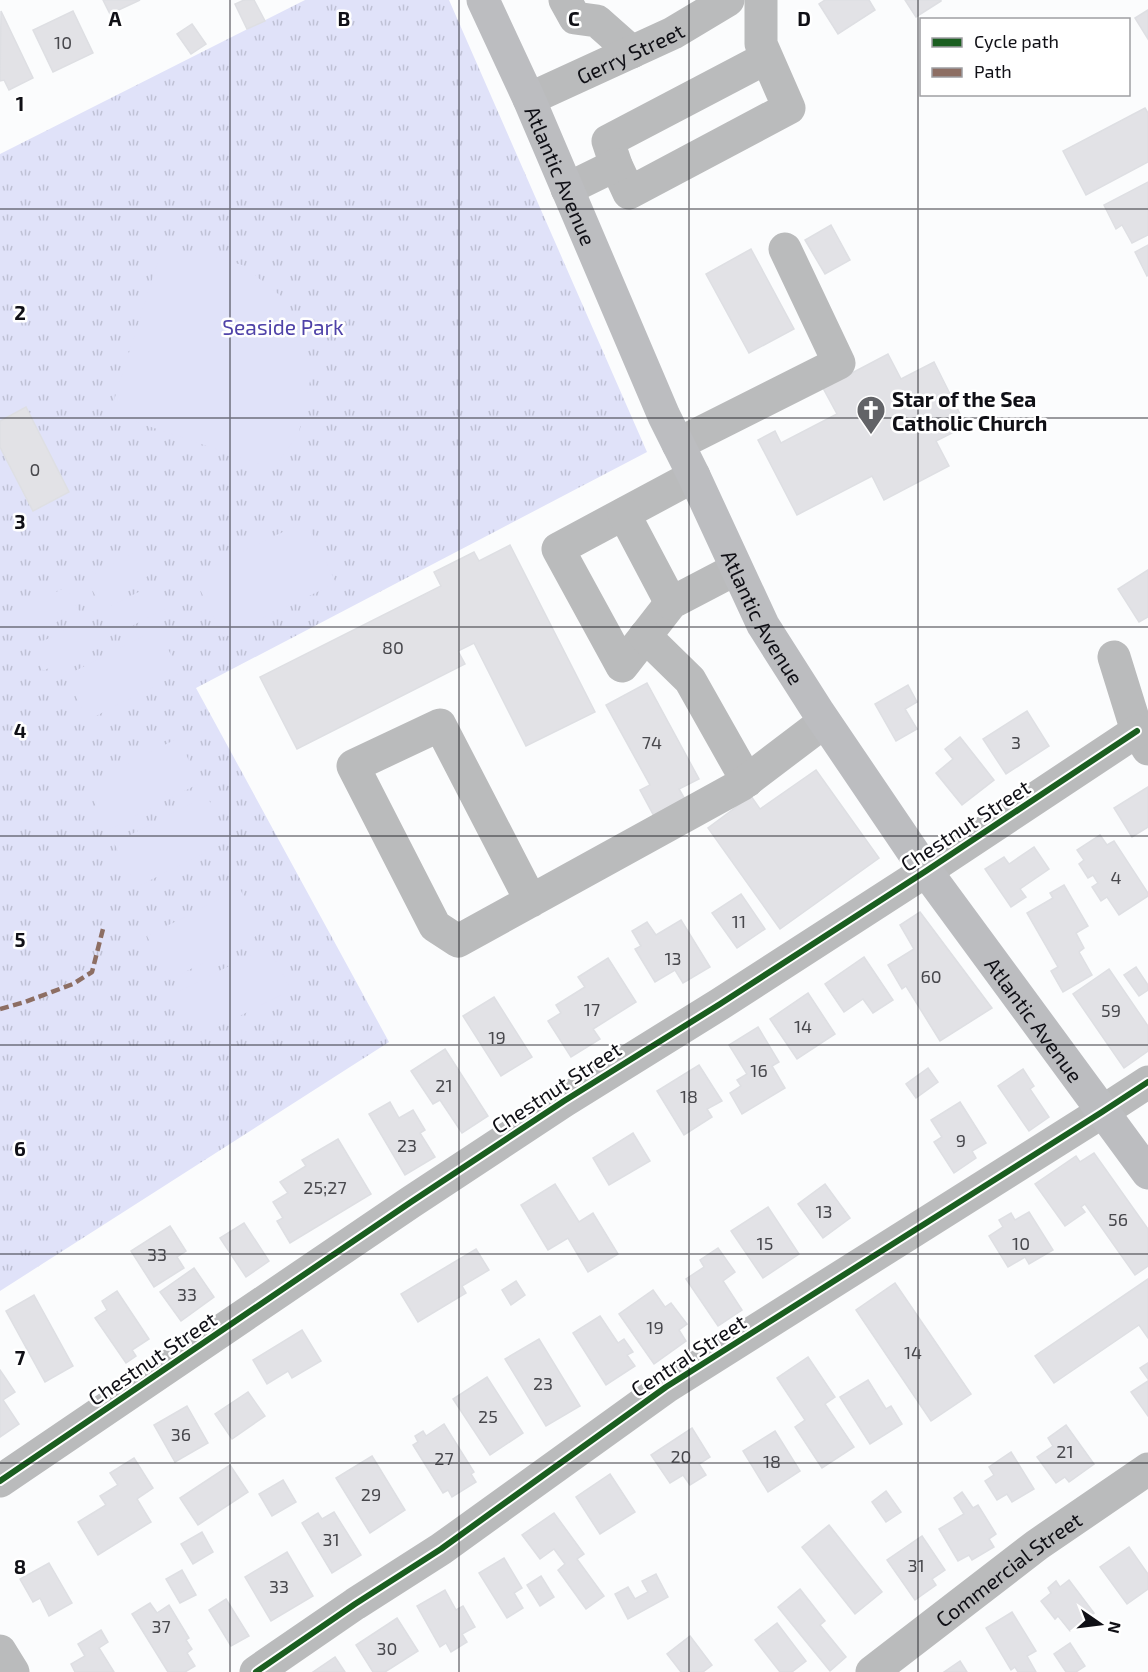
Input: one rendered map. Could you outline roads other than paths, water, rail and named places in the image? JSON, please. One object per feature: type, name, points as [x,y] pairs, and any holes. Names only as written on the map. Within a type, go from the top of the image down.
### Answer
[{"type":"main road","name":"Atlantic Avenue","points":[[483,0],[529,99],[660,406],[763,625],[825,722],[926,871],[1148,1173]]},
{"type":"street","points":[[565,0],[575,18],[597,21],[632,52]]},
{"type":"street","name":"Gerry Street","points":[[529,99],[673,33],[728,0]]},
{"type":"street","points":[[761,0],[760,44],[789,108],[629,193],[608,141],[766,58]]},
{"type":"street","points":[[567,189],[616,165]]},
{"type":"street","points":[[678,444],[839,363],[785,249]]},
{"type":"street","points":[[694,476],[558,549],[622,666],[671,603],[736,569]]},
{"type":"street","points":[[624,514],[671,603]]},
{"type":"street","points":[[645,636],[690,680],[747,781]]},
{"type":"street","points":[[1114,657],[1142,740]]},
{"type":"street","points":[[531,901],[440,725],[353,766],[435,926],[458,941],[531,901],[747,781],[825,722]]},
{"type":"street","name":"Chestnut Street","points":[[0,1481],[554,1107],[720,1004],[926,871],[1142,740]]},
{"type":"street","name":"Central Street","points":[[256,1672],[355,1604],[441,1549],[666,1387],[1148,1082]]},
{"type":"street","name":"Commercial Street","points":[[872,1672],[1037,1545],[1148,1469]]},
{"type":"street","points":[[0,1651],[13,1672]]},
{"type":"place","name":"Star of the Sea Catholic Church","points":[[871,436]]},
{"type":"park label","name":"Seaside Park","points":[[283,326]]}]
